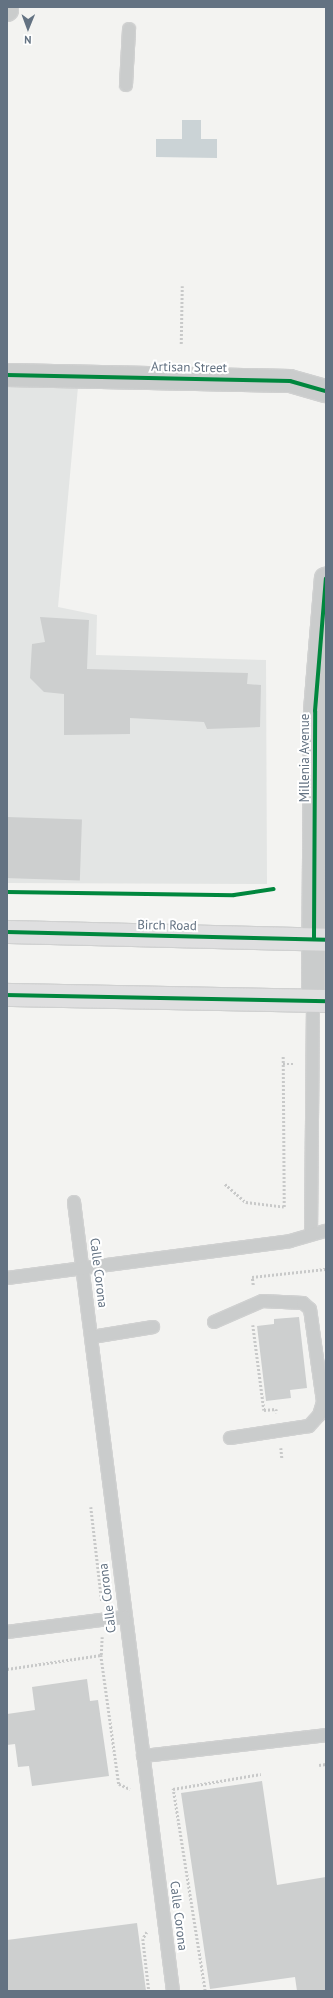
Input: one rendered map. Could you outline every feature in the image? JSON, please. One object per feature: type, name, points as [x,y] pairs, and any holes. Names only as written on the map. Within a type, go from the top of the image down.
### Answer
[{"type":"main road","name":"Birch Road","points":[[7,932],[320,939]]},
{"type":"main road","points":[[7,995],[319,1001]]},
{"type":"street","name":"Artisan Street","points":[[7,375],[290,381],[326,391]]},
{"type":"street","name":"Millenia Avenue","points":[[319,1001],[320,939],[315,711],[326,578]]},
{"type":"lane","points":[[126,85],[129,29]]},
{"type":"lane","points":[[311,1234],[319,1001]]},
{"type":"lane","name":"Calle Corona","points":[[74,1202],[84,1268],[124,1617],[173,1991]]},
{"type":"lane","points":[[7,1278],[290,1241],[326,1231]]},
{"type":"lane","points":[[214,1322],[254,1303],[288,1299],[310,1309],[323,1402],[319,1415],[308,1426],[230,1438]]},
{"type":"lane","points":[[92,1337],[153,1328]]},
{"type":"lane","points":[[7,1632],[124,1617]]},
{"type":"lane","points":[[143,1756],[326,1735]]},
{"type":"path","points":[[181,344],[182,286]]},
{"type":"path","points":[[225,1184],[246,1202],[284,1207],[283,1056]]},
{"type":"path","points":[[282,1458],[276,1409],[264,1410],[252,1323],[257,1321],[252,1277],[326,1269]]},
{"type":"path","points":[[91,1508],[103,1620],[101,1655],[119,1784],[130,1788],[130,1794]]},
{"type":"path","points":[[7,1669],[101,1655]]},
{"type":"path","points":[[319,1765],[326,1764]]},
{"type":"path","points":[[205,1991],[174,1788],[261,1774]]},
{"type":"path","points":[[147,1932],[143,1939],[149,1991]]},
{"type":"shaded area","points":[[182,120],[201,120],[201,139],[217,139],[217,158],[156,157],[156,139],[182,139]]},
{"type":"shaded area","points":[[7,375],[79,376],[58,607],[97,615],[96,655],[266,660],[267,884],[7,883]]},
{"type":"building","points":[[40,617],[89,620],[87,669],[248,673],[247,684],[261,685],[260,727],[207,729],[204,722],[130,718],[130,734],[64,735],[64,694],[44,692],[30,678],[32,644],[45,642]]},
{"type":"building","points":[[7,817],[82,820],[80,881],[7,878]]},
{"type":"building","points":[[299,1317],[307,1388],[290,1390],[291,1398],[266,1401],[257,1326],[274,1324],[274,1319]]},
{"type":"building","points":[[87,1679],[90,1701],[98,1700],[109,1776],[32,1786],[29,1766],[18,1767],[15,1744],[7,1745],[7,1714],[35,1710],[32,1687]]},
{"type":"building","points":[[262,1781],[277,1885],[326,1877],[326,1991],[297,1991],[295,1977],[210,1989],[181,1793]]},
{"type":"building","points":[[137,1923],[146,1991],[7,1991],[7,1940]]},
{"type":"cycle path","points":[[7,375],[290,381],[326,391]]},
{"type":"cycle path","points":[[314,939],[315,711],[326,578]]},
{"type":"cycle path","points":[[7,892],[234,895],[274,889]]},
{"type":"cycle path","points":[[7,932],[326,940]]},
{"type":"cycle path","points":[[7,995],[326,1001]]}]
